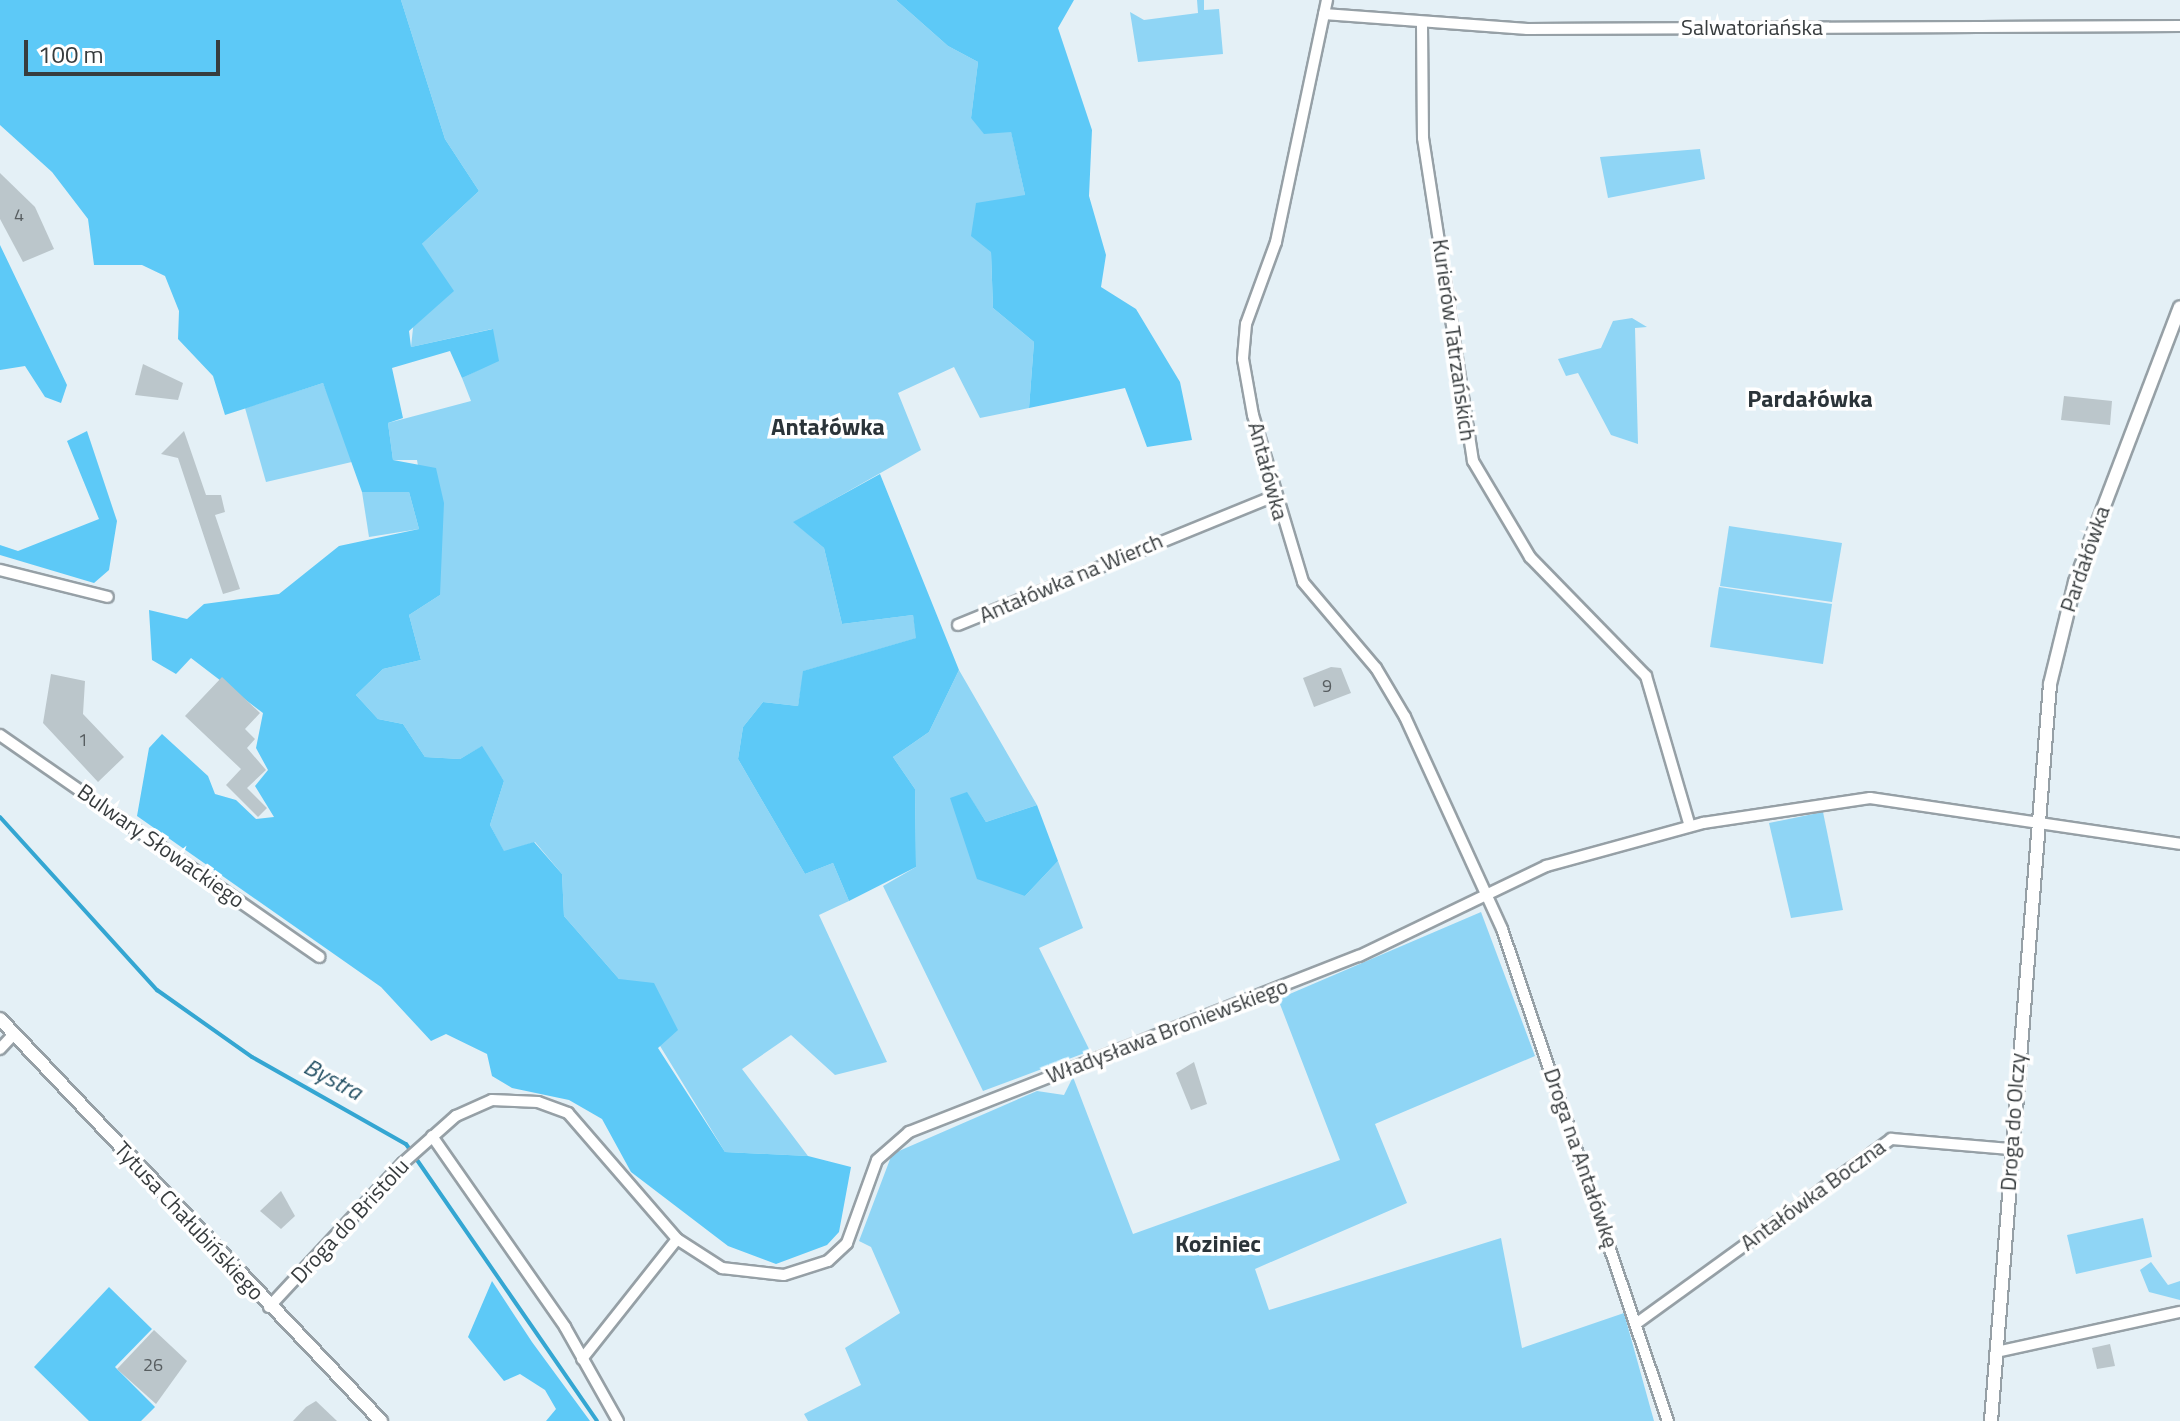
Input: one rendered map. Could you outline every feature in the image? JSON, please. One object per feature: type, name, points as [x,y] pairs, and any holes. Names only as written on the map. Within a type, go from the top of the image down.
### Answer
[{"type":"street","name":"Antałówka","points":[[1327,0],[1276,242],[1243,343],[1245,384],[1274,496],[1303,582],[1376,668],[1405,717],[1486,897]]},
{"type":"street","name":"Salwatoriańska","points":[[1324,14],[1422,25],[2180,26]]},
{"type":"street","name":"Kurierów Tatrzańskich","points":[[1422,25],[1423,138],[1473,461],[1530,557],[1646,676],[1690,826]]},
{"type":"street","name":"Pardałówka","points":[[2036,822],[2061,627],[2180,307]]},
{"type":"street","name":"Antałówka na Wierch","points":[[958,625],[1274,496]]},
{"type":"street","points":[[0,570],[108,597]]},
{"type":"street","name":"Bulwary Słowackiego","points":[[0,735],[320,957]]},
{"type":"street","name":"Władysława Broniewskiego","points":[[432,1136],[492,1100],[555,1106],[590,1130],[641,1204],[677,1239],[743,1275],[817,1266],[847,1243],[877,1160],[909,1132],[1359,956],[1486,897],[1523,873],[1690,826],[1870,798],[2180,844]]},
{"type":"street","name":"Droga do Olczy","points":[[1991,1421],[2036,822]]},
{"type":"street","name":"Droga na Antałówkę","points":[[1486,897],[1637,1323],[1668,1421]]},
{"type":"street","name":"Tytusa Chałubińskiego","points":[[0,1019],[269,1307],[381,1421]]},
{"type":"street","points":[[0,1049],[14,1034]]},
{"type":"street","points":[[432,1136],[582,1359],[618,1421]]},
{"type":"street","name":"Droga do Bristolu","points":[[269,1307],[432,1136]]},
{"type":"street","name":"Antałówka Boczna","points":[[1637,1323],[1891,1139],[2011,1149]]},
{"type":"street","points":[[582,1359],[677,1239]]},
{"type":"street","points":[[1996,1352],[2180,1312]]},
{"type":"shaded area","points":[[0,0],[401,0],[445,139],[479,191],[422,244],[454,291],[409,331],[411,347],[493,329],[499,361],[462,378],[450,351],[392,368],[403,418],[388,423],[393,460],[436,468],[444,503],[440,595],[409,615],[421,660],[383,669],[356,695],[378,719],[403,724],[425,757],[460,759],[482,746],[504,781],[490,825],[504,851],[534,842],[562,874],[564,916],[619,979],[654,983],[678,1030],[658,1048],[725,1152],[808,1156],[851,1167],[839,1232],[827,1245],[776,1264],[728,1246],[631,1172],[602,1119],[569,1100],[512,1088],[492,1076],[487,1054],[446,1034],[431,1041],[381,987],[137,816],[149,748],[162,734],[208,776],[215,794],[236,800],[256,819],[274,817],[255,786],[268,770],[256,748],[263,713],[191,658],[176,674],[152,660],[149,610],[187,619],[204,604],[279,594],[339,546],[419,529],[409,492],[362,492],[323,383],[225,415],[213,376],[178,339],[179,311],[165,276],[142,265],[94,265],[88,219],[52,172],[0,125]]},
{"type":"shaded area","points":[[401,0],[896,0],[948,46],[978,62],[971,118],[1011,131],[1025,195],[991,252],[993,308],[1034,342],[1029,408],[980,418],[954,367],[898,393],[921,450],[794,522],[824,548],[842,624],[913,615],[917,638],[804,671],[798,706],[763,702],[743,727],[738,759],[805,874],[833,863],[849,901],[819,915],[887,1062],[835,1075],[791,1035],[742,1069],[808,1156],[725,1152],[619,979],[564,916],[562,874],[535,842],[504,852],[490,825],[504,781],[481,747],[460,759],[425,757],[403,724],[378,719],[356,695],[383,669],[421,660],[409,615],[440,595],[417,460],[393,460],[388,423],[471,401],[462,378],[498,360],[492,329],[411,347],[422,244],[479,191],[445,139]]},
{"type":"shaded area","points":[[896,0],[1074,0],[1058,28],[1092,130],[1089,196],[1106,255],[1101,287],[1136,309],[1180,382],[1192,440],[1147,447],[1125,388],[1029,408],[1034,342],[993,308],[991,252],[971,236],[976,203],[1025,195],[1011,132],[984,134],[971,118],[978,62],[948,46]]},
{"type":"shaded area","points":[[1197,0],[1204,0],[1204,10],[1219,9],[1223,54],[1138,62],[1130,12],[1144,20],[1198,13]]},
{"type":"shaded area","points":[[1700,149],[1705,179],[1608,198],[1600,157]]},
{"type":"shaded area","points":[[0,245],[67,385],[61,403],[45,397],[25,366],[0,370]]},
{"type":"shaded area","points":[[1632,318],[1647,327],[1635,328],[1638,444],[1611,435],[1578,373],[1566,376],[1558,359],[1601,348],[1613,321]]},
{"type":"shaded area","points":[[323,383],[356,461],[266,482],[245,408]]},
{"type":"shaded area","points":[[87,431],[117,521],[109,570],[94,583],[0,555],[0,545],[18,551],[99,519],[67,441]]},
{"type":"shaded area","points":[[880,474],[959,670],[929,732],[893,757],[915,789],[916,867],[849,901],[833,863],[805,874],[738,759],[743,727],[763,702],[798,706],[803,671],[916,638],[913,615],[842,624],[824,548],[793,522]]},
{"type":"shaded area","points":[[362,492],[409,492],[419,529],[369,537]]},
{"type":"shaded area","points":[[1729,526],[1842,543],[1832,602],[1720,586]]},
{"type":"shaded area","points":[[1719,587],[1832,604],[1823,664],[1710,647]]},
{"type":"shaded area","points":[[959,670],[1037,805],[986,822],[967,793],[1025,896],[1058,861],[1083,928],[1039,948],[1090,1051],[983,1091],[883,886],[916,867],[915,789],[893,757],[929,732]]},
{"type":"shaded area","points":[[967,792],[986,822],[1037,805],[1058,861],[1025,896],[977,879],[950,798]]},
{"type":"shaded area","points":[[1823,812],[1843,910],[1791,918],[1769,823]]},
{"type":"shaded area","points":[[1481,912],[1535,1056],[1375,1124],[1407,1203],[1255,1269],[1269,1310],[1501,1238],[1522,1348],[1624,1313],[1654,1421],[808,1421],[804,1414],[861,1385],[845,1348],[900,1313],[871,1247],[859,1241],[892,1154],[1037,1091],[1064,1095],[1073,1077],[1133,1234],[1340,1160],[1278,999]]},
{"type":"shaded area","points":[[2143,1218],[2152,1257],[2076,1274],[2067,1235]]},
{"type":"shaded area","points":[[2151,1262],[2168,1285],[2180,1281],[2180,1300],[2149,1292],[2140,1270]]},
{"type":"shaded area","points":[[492,1281],[590,1421],[546,1421],[556,1409],[545,1390],[520,1374],[504,1381],[468,1337]]},
{"type":"shaded area","points":[[109,1287],[152,1329],[115,1367],[155,1407],[141,1421],[89,1421],[34,1367]]},
{"type":"building","points":[[0,173],[35,207],[54,249],[23,262],[0,219]]},
{"type":"building","points":[[143,364],[183,383],[178,400],[135,395]]},
{"type":"building","points":[[2064,396],[2112,401],[2110,425],[2061,420]]},
{"type":"building","points":[[184,431],[206,495],[221,495],[225,512],[215,515],[240,589],[223,594],[178,458],[161,454]]},
{"type":"building","points":[[1331,667],[1341,668],[1351,693],[1314,707],[1303,678]]},
{"type":"building","points":[[51,674],[85,681],[83,714],[124,757],[98,782],[43,723]]},
{"type":"building","points":[[222,677],[260,713],[245,729],[255,739],[247,748],[266,770],[247,788],[267,808],[258,817],[226,785],[241,769],[185,716]]},
{"type":"building","points":[[1194,1062],[1207,1104],[1191,1110],[1176,1073]]},
{"type":"building","points":[[281,1191],[295,1216],[281,1229],[260,1211]]},
{"type":"building","points":[[154,1330],[187,1361],[156,1404],[117,1369]]},
{"type":"building","points":[[2110,1344],[2115,1366],[2097,1369],[2092,1348]]},
{"type":"building","points":[[316,1401],[337,1421],[293,1421],[306,1407]]},
{"type":"waterway","name":"Bystra","points":[[0,817],[157,990],[252,1057],[406,1144],[597,1421]]},
{"type":"district","name":"Pardałówka","points":[[1810,399]]},
{"type":"district","name":"Antałówka","points":[[828,427]]},
{"type":"district","name":"Koziniec","points":[[1218,1244]]}]
